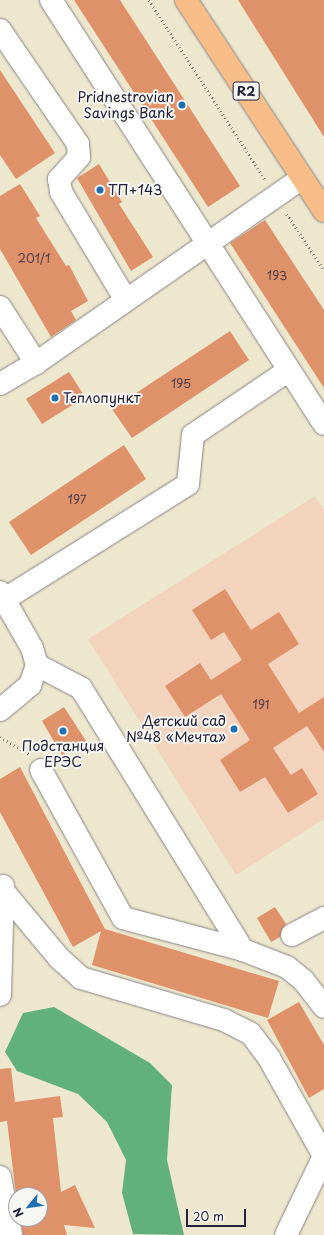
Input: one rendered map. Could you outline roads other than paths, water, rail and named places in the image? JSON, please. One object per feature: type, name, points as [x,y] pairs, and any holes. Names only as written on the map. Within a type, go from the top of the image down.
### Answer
[{"type":"main road","name":"R2","points":[[189,1],[324,211]]},
{"type":"street","points":[[51,0],[324,424]]},
{"type":"street","points":[[0,30],[78,144],[78,157],[59,179],[61,192],[126,300]]},
{"type":"street","points":[[0,384],[36,363],[302,178]]},
{"type":"street","points":[[0,307],[36,363]]},
{"type":"street","points":[[0,710],[30,685],[36,665],[32,648],[2,596],[188,484],[192,435],[289,370]]},
{"type":"street","points":[[36,665],[81,688],[243,950]]},
{"type":"street","points":[[41,770],[123,918],[243,950],[287,967],[303,980],[324,1007]]},
{"type":"street","points":[[0,995],[2,956],[2,885]]},
{"type":"street","points":[[2,885],[59,958],[81,978],[224,1020],[250,1034],[269,1058],[324,1156],[286,1235]]},
{"type":"street","points":[[292,935],[324,918]]},
{"type":"street","points":[[0,1177],[10,1235]]},
{"type":"place","name":"Pridnestrovian Savings Bank","points":[[182,105]]},
{"type":"place","name":"ТП+143","points":[[100,190]]},
{"type":"place","name":"Теплопункт","points":[[55,398]]},
{"type":"place","name":"Детский сад №48 «Мечта»","points":[[234,729]]},
{"type":"place","name":"Подстанция ЕРЭС","points":[[63,731]]}]
